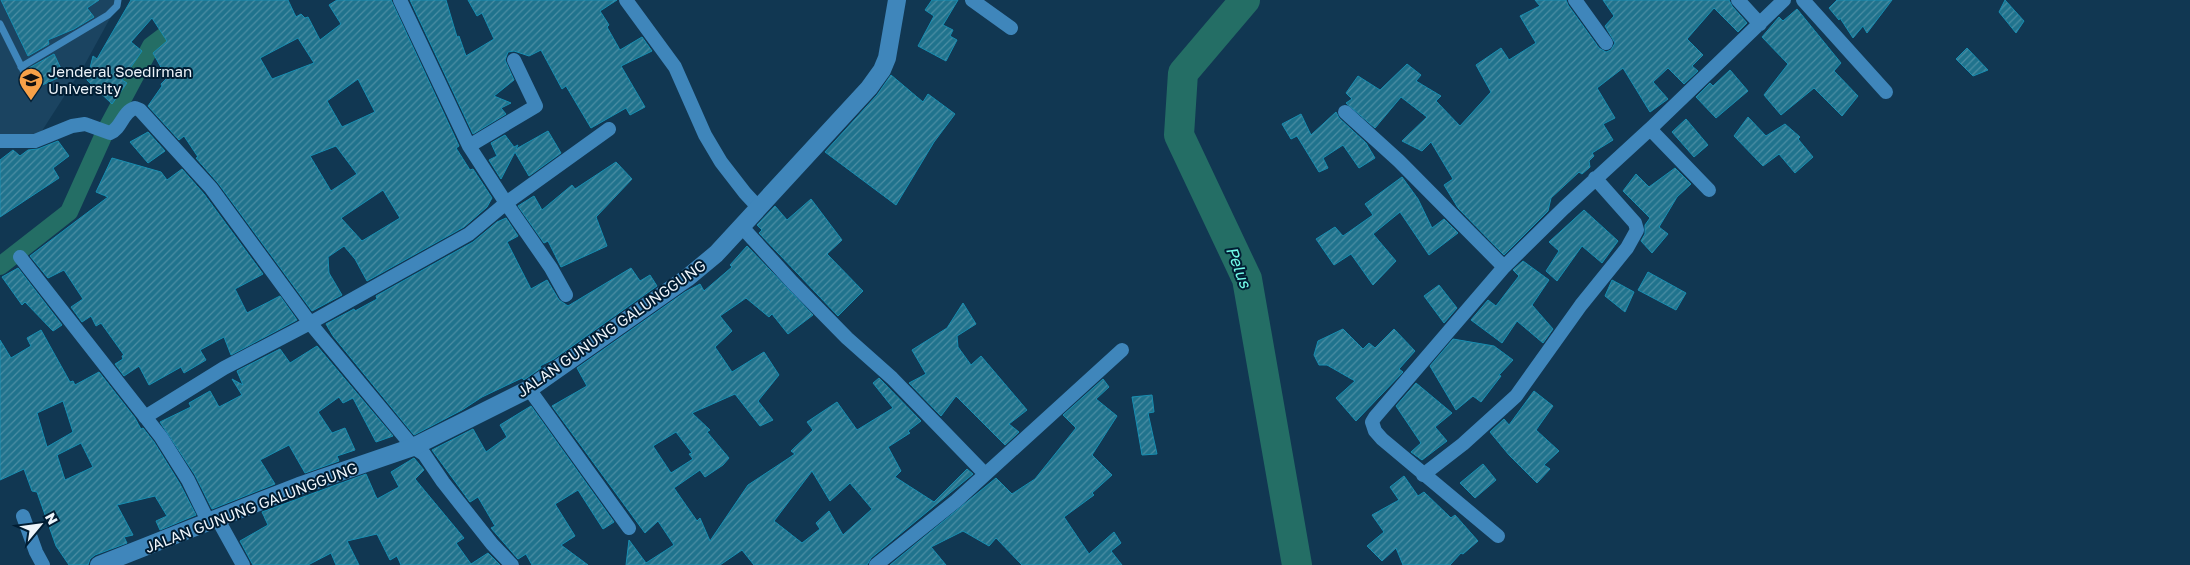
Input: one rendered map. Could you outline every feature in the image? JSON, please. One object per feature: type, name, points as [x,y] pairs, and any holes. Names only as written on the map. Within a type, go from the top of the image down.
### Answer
[{"type":"street","points":[[400,0],[469,146],[566,295]]},
{"type":"street","points":[[626,0],[675,67],[705,135],[716,154],[740,188],[758,208]]},
{"type":"street","points":[[972,0],[1011,28]]},
{"type":"street","points":[[1575,0],[1606,43]]},
{"type":"street","points":[[1738,0],[1760,24]]},
{"type":"street","points":[[1498,536],[1382,439],[1372,422],[1504,267],[1595,178],[1650,129],[1784,0]]},
{"type":"street","points":[[1803,0],[1886,92]]},
{"type":"street","name":"JALAN GUNUNG GALUNGGUNG","points":[[99,565],[212,519],[413,447],[529,388],[687,278],[716,254],[849,112],[882,70],[887,58],[893,4]]},
{"type":"street","points":[[469,146],[536,106],[514,60]]},
{"type":"street","points":[[0,142],[35,140],[72,126],[85,124],[110,133],[116,130],[127,112],[135,108],[140,110],[211,188],[310,323],[413,447],[424,454],[443,482],[492,544],[512,565]]},
{"type":"street","points":[[1345,112],[1399,161],[1504,267]]},
{"type":"street","points":[[145,416],[224,368],[310,323],[469,234],[506,203],[609,129]]},
{"type":"street","points":[[1650,129],[1709,190]]},
{"type":"street","points":[[1423,475],[1469,439],[1516,396],[1581,305],[1631,242],[1637,230],[1635,223],[1595,178]]},
{"type":"street","points":[[741,226],[799,289],[848,338],[892,378],[985,474]]},
{"type":"street","points":[[20,257],[145,416],[243,565]]},
{"type":"street","points":[[876,565],[956,501],[1122,350]]},
{"type":"street","points":[[529,388],[629,528]]},
{"type":"street","points":[[23,516],[36,552],[43,565]]},
{"type":"lane","points":[[21,67],[108,15],[117,6],[118,0]]},
{"type":"lane","points":[[0,24],[32,88]]},
{"type":"shaded area","name":"Jenderal Soedirman University","points":[[0,0],[120,0],[85,64],[38,137],[0,139]]},
{"type":"building","points":[[1,0],[99,0],[87,8],[94,17],[74,29],[48,40],[49,44],[28,56]]},
{"type":"building","points":[[131,0],[288,0],[296,17],[301,14],[305,18],[308,17],[320,40],[341,24],[329,5],[337,0],[391,0],[459,146],[456,148],[470,170],[473,169],[492,198],[487,207],[464,227],[367,281],[355,259],[344,246],[328,257],[329,273],[342,295],[312,311],[218,183],[196,158],[198,157],[184,136],[179,140],[148,106],[162,86],[161,84],[167,78],[153,53],[167,41],[152,18],[131,42],[142,51],[122,80],[127,83],[112,104],[87,80],[93,56],[97,59]],"holes":[[[298,38],[314,63],[272,79],[260,58]],[[358,79],[375,112],[342,127],[327,101]],[[336,146],[357,174],[331,191],[310,156]],[[383,190],[400,218],[362,241],[341,218]]]},
{"type":"building","points":[[410,0],[446,0],[457,37],[459,36],[466,56],[494,39],[482,13],[477,16],[468,0],[617,0],[600,11],[609,25],[607,27],[620,50],[642,37],[652,51],[621,66],[645,107],[630,115],[626,108],[591,128],[566,86],[562,89],[541,50],[529,56],[514,51],[508,52],[505,60],[514,80],[494,96],[511,103],[501,108],[506,114],[473,134]]},
{"type":"building","points":[[932,0],[958,0],[943,25],[953,30],[950,36],[957,40],[946,61],[918,46],[934,16],[925,10]]},
{"type":"building","points":[[1535,0],[1566,0],[1599,48],[1606,52],[1611,50],[1615,43],[1605,26],[1614,16],[1603,0],[1729,0],[1747,23],[1738,32],[1714,8],[1687,39],[1703,55],[1692,66],[1698,71],[1684,84],[1668,68],[1653,82],[1668,99],[1650,112],[1623,68],[1597,88],[1615,118],[1603,124],[1613,140],[1592,153],[1594,156],[1589,161],[1590,167],[1582,174],[1579,172],[1551,198],[1548,211],[1504,255],[1458,208],[1444,185],[1453,179],[1431,142],[1422,151],[1402,141],[1427,117],[1401,97],[1375,128],[1346,103],[1352,99],[1346,93],[1358,76],[1380,90],[1407,64],[1421,75],[1416,81],[1441,96],[1436,101],[1460,126],[1491,92],[1476,65],[1501,48],[1509,60],[1536,43],[1520,16],[1540,6]]},
{"type":"building","points":[[1837,0],[1892,0],[1867,33],[1863,26],[1853,38],[1840,18],[1839,20],[1829,8]]},
{"type":"building","points":[[2005,0],[2024,21],[2016,33],[1999,12]]},
{"type":"building","points":[[1797,9],[1841,63],[1834,71],[1858,96],[1842,116],[1814,88],[1781,115],[1764,95],[1788,64],[1762,37],[1779,17],[1783,21]]},
{"type":"building","points":[[1967,48],[1988,70],[1973,76],[1956,59]]},
{"type":"building","points":[[54,54],[64,75],[38,87],[29,68]]},
{"type":"building","points":[[1730,70],[1748,91],[1716,118],[1696,97],[1710,83],[1713,86]]},
{"type":"building","points":[[891,75],[923,102],[928,94],[955,114],[934,142],[896,205],[825,152],[877,95]]},
{"type":"building","points":[[1336,112],[1339,118],[1366,143],[1375,158],[1359,168],[1343,145],[1323,158],[1328,168],[1319,172],[1297,136],[1291,139],[1282,124],[1301,114],[1311,135]]},
{"type":"building","points":[[1748,117],[1766,136],[1785,124],[1800,137],[1798,139],[1813,157],[1795,173],[1779,154],[1763,166],[1734,136]]},
{"type":"building","points":[[1686,119],[1708,145],[1694,157],[1672,132]]},
{"type":"building","points":[[548,131],[561,153],[529,176],[515,152],[501,179],[489,160],[497,156],[491,143],[505,135],[514,147],[518,145],[516,149]]},
{"type":"building","points":[[148,132],[165,151],[148,163],[130,142]]},
{"type":"building","points":[[58,141],[69,156],[53,168],[59,178],[0,217],[0,160],[13,150],[20,156],[28,150],[38,149]]},
{"type":"building","points":[[112,158],[161,172],[167,180],[182,169],[204,194],[263,274],[235,289],[247,313],[280,296],[297,320],[231,355],[224,337],[200,350],[206,360],[184,373],[181,367],[149,385],[139,366],[124,376],[115,364],[123,359],[122,356],[124,355],[101,323],[96,326],[91,316],[82,322],[71,307],[83,299],[64,270],[48,278],[30,256],[108,197],[96,192]]},
{"type":"building","points":[[616,162],[632,179],[596,217],[607,246],[561,267],[548,241],[544,243],[518,206],[534,196],[542,210],[572,185],[575,189]]},
{"type":"building","points":[[1675,168],[1691,184],[1677,197],[1659,227],[1668,234],[1652,253],[1641,241],[1645,234],[1645,225],[1650,218],[1623,191],[1636,174],[1649,187]]},
{"type":"building","points":[[1402,177],[1418,199],[1432,228],[1444,219],[1458,233],[1429,255],[1400,212],[1373,234],[1396,261],[1373,285],[1351,254],[1334,265],[1316,239],[1335,227],[1343,236],[1373,215],[1365,204]]},
{"type":"building","points":[[811,199],[842,240],[827,254],[863,291],[838,316],[759,233],[762,230],[757,225],[775,206],[787,220]]},
{"type":"building","points":[[1584,210],[1618,241],[1602,263],[1582,246],[1557,281],[1546,271],[1559,251],[1549,242]]},
{"type":"building","points":[[506,218],[518,236],[507,242],[531,289],[547,280],[559,300],[568,306],[631,268],[640,281],[650,275],[657,286],[554,359],[540,366],[541,368],[524,380],[522,378],[482,397],[462,410],[414,435],[333,336],[326,324],[377,299],[376,296],[473,242],[497,222]]},
{"type":"building","points":[[747,246],[813,315],[788,334],[772,314],[769,317],[746,298],[720,316],[732,331],[715,347],[732,372],[764,352],[779,375],[758,401],[773,420],[760,426],[735,394],[692,413],[710,430],[707,432],[729,458],[723,465],[705,477],[700,470],[674,488],[697,521],[700,518],[710,541],[748,485],[795,454],[791,451],[813,430],[807,422],[837,402],[857,430],[893,408],[873,383],[879,378],[921,421],[908,431],[910,433],[888,447],[901,471],[895,477],[934,502],[967,469],[973,474],[871,558],[867,565],[754,565],[742,550],[720,565],[626,565],[629,540],[646,563],[674,545],[658,521],[645,533],[552,406],[587,386],[577,368],[685,292],[700,284],[704,291],[732,267],[730,265]],"holes":[[[676,432],[692,453],[689,454],[693,459],[671,473],[653,446]],[[812,471],[830,501],[850,483],[872,509],[843,535],[829,511],[816,523],[820,529],[802,543],[774,521]]]},
{"type":"building","points":[[1523,261],[1549,280],[1532,305],[1553,329],[1543,343],[1517,321],[1502,343],[1471,320],[1488,300],[1496,306],[1519,276],[1513,270]]},
{"type":"building","points":[[18,268],[62,325],[53,331],[25,302],[22,305],[2,277]]},
{"type":"building","points":[[1648,272],[1686,293],[1676,310],[1638,290]]},
{"type":"building","points":[[1612,280],[1634,292],[1625,312],[1605,296]]},
{"type":"building","points":[[1439,285],[1457,308],[1444,323],[1424,296]]},
{"type":"building","points":[[963,303],[976,324],[957,336],[958,347],[971,365],[981,356],[1027,410],[1009,424],[1019,432],[1005,445],[956,396],[941,416],[909,383],[926,374],[912,350],[947,328]]},
{"type":"building","points":[[1343,329],[1363,349],[1369,343],[1375,348],[1394,329],[1415,351],[1399,369],[1403,372],[1356,421],[1336,398],[1355,381],[1327,365],[1319,365],[1314,355],[1318,341]]},
{"type":"building","points":[[41,330],[70,382],[73,381],[75,385],[99,372],[135,418],[141,429],[143,428],[154,442],[180,484],[196,515],[160,530],[156,521],[167,516],[155,496],[117,505],[133,535],[124,537],[127,543],[95,555],[90,559],[88,565],[69,565],[56,546],[37,492],[32,491],[24,469],[0,480],[0,340],[11,358],[31,346],[27,338]],"holes":[[[63,401],[73,432],[47,447],[37,413]],[[81,443],[93,467],[65,480],[57,455]]]},
{"type":"building","points":[[1453,339],[1494,346],[1513,360],[1499,375],[1501,376],[1481,402],[1473,396],[1456,410],[1430,366]]},
{"type":"building","points":[[317,346],[393,436],[376,442],[353,398],[343,403],[339,397],[318,412],[332,433],[345,428],[355,450],[337,456],[339,461],[305,473],[289,445],[260,460],[275,484],[212,509],[195,475],[160,422],[191,407],[189,403],[210,391],[219,407],[242,395],[232,379],[243,385],[237,371],[280,349],[290,363]]},
{"type":"building","points":[[1103,379],[1109,387],[1096,399],[1117,416],[1092,455],[1112,475],[1092,493],[1094,495],[1064,517],[1089,554],[1114,532],[1121,543],[1111,551],[1122,565],[1022,565],[996,538],[989,546],[963,531],[931,547],[946,565],[890,565],[996,478],[1012,494],[1035,479],[1076,428],[1063,415]]},
{"type":"building","points":[[1416,383],[1452,413],[1435,427],[1447,441],[1422,460],[1411,452],[1421,443],[1396,406]]},
{"type":"building","points":[[1534,391],[1553,406],[1536,430],[1559,451],[1544,465],[1550,469],[1537,483],[1509,455],[1490,432],[1504,419],[1509,425]]},
{"type":"building","points":[[1152,395],[1154,412],[1148,413],[1157,454],[1142,455],[1132,397]]},
{"type":"building","points":[[531,406],[614,522],[603,529],[578,490],[555,504],[575,536],[561,545],[588,565],[532,565],[526,554],[518,559],[491,528],[495,526],[478,497],[470,502],[432,450],[473,429],[486,452],[507,437],[500,425]]},
{"type":"building","points":[[414,458],[424,470],[415,479],[464,538],[456,543],[471,564],[488,553],[500,565],[401,565],[397,556],[390,560],[377,534],[347,541],[359,565],[336,565],[331,553],[308,565],[253,565],[240,541],[268,525],[262,512],[366,474],[377,499],[399,487],[391,472]]},
{"type":"building","points":[[1483,464],[1496,480],[1475,498],[1460,483]]},
{"type":"building","points":[[1404,476],[1418,496],[1424,492],[1451,518],[1455,515],[1478,541],[1463,554],[1461,553],[1450,565],[1403,565],[1396,548],[1382,561],[1367,546],[1384,532],[1372,515],[1399,500],[1390,487]]},
{"type":"waterway","points":[[0,266],[69,212],[105,132],[151,46],[196,12],[222,0]]},
{"type":"waterway","name":"Pelus","points":[[1245,0],[1183,73],[1179,135],[1247,279],[1297,565]]},
{"type":"place","name":"Jenderal Soedirman University","points":[[31,101]]}]
